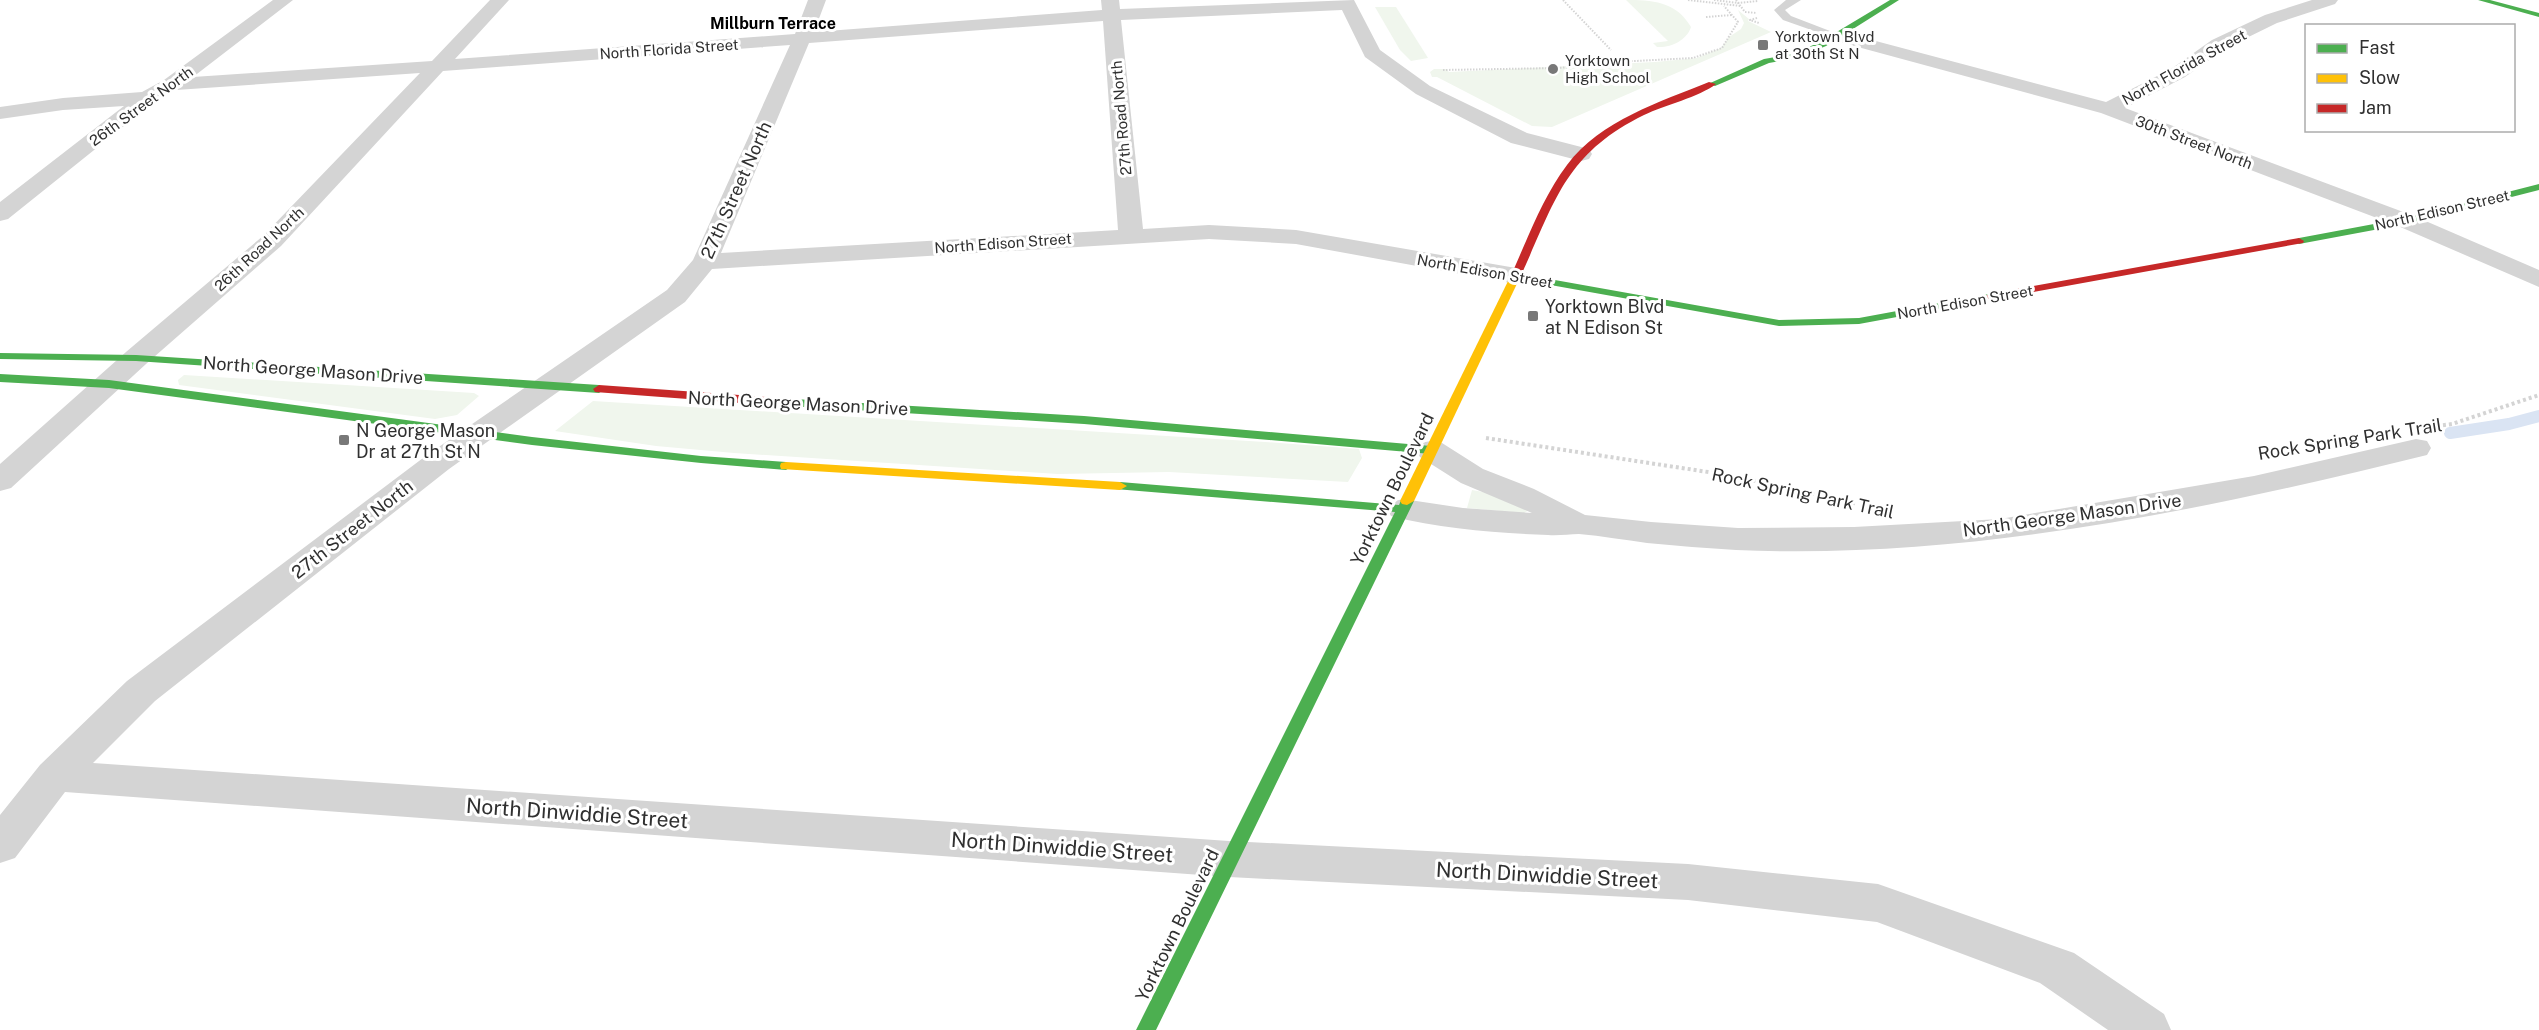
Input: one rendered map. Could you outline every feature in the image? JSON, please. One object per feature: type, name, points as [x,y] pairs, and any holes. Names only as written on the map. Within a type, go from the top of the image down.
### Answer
[{"type":"street","name":"26th Street North","points":[[0,214],[147,98],[171,84],[284,0]]},
{"type":"street","name":"26th Road North","points":[[0,481],[136,358],[272,242],[500,0]]},
{"type":"street","name":"27th Street North","points":[[0,846],[55,776],[141,691],[438,462],[676,296],[705,262],[817,0]]},
{"type":"street","name":"Yorktown Boulevard","points":[[1146,1030],[1403,509],[1558,187],[1581,154],[1614,128],[1652,109],[1767,61],[1795,56],[1829,33],[1895,0]]},
{"type":"street","name":"North Florida Street","points":[[2108,109],[2178,73],[2219,44],[2271,19],[2329,0]]},
{"type":"street","points":[[2482,0],[2539,15]]},
{"type":"street","name":"North Florida Street","points":[[171,84],[802,39],[1111,7],[1346,2]]},
{"type":"street","points":[[1346,2],[1371,53],[1423,90],[1518,138],[1581,154]]},
{"type":"street","name":"27th Road North","points":[[1111,7],[1131,235]]},
{"type":"street","name":"Yorktown Boulevard","points":[[1767,61],[1774,51],[1829,33],[1851,10]]},
{"type":"street","name":"30th Street North","points":[[1829,33],[2108,109],[2406,221],[2539,279]]},
{"type":"street","points":[[0,113],[63,104],[147,98]]},
{"type":"street","name":"North Edison Street","points":[[705,262],[1209,232],[1296,237],[1779,323],[1859,321],[2406,221],[2539,187]]},
{"type":"street","name":"North George Mason Drive","points":[[0,356],[62,355],[136,358],[551,385],[692,397],[1084,420],[1431,450],[1472,476],[1549,508],[1578,524]]},
{"type":"street","name":"North George Mason Drive","points":[[0,378],[107,384],[538,443],[690,460],[1184,490],[1403,509],[1463,518],[1550,525],[1578,524],[1651,533],[1738,539],[1854,538],[2000,529],[2254,486],[2423,438]]},
{"type":"street","name":"North Dinwiddie Street","points":[[55,776],[1229,859],[1688,882],[1878,903],[2057,968],[2147,1030]]},
{"type":"lane","points":[[1796,0],[1787,3],[1779,10],[1787,18],[1829,33]]},
{"type":"path","points":[[1563,0],[1611,50]]},
{"type":"path","points":[[1688,0],[1724,6],[1741,6]]},
{"type":"path","points":[[1714,0],[1738,3],[1764,1]]},
{"type":"path","points":[[1435,72],[1450,68],[1466,70],[1520,67],[1530,70],[1571,68],[1577,64],[1693,58],[1722,48],[1725,39],[1738,22],[1724,6]]},
{"type":"path","points":[[1745,12],[1753,19]]},
{"type":"path","points":[[1706,17],[1733,15]]},
{"type":"path","name":"Rock Spring Park Trail","points":[[2423,438],[2452,424],[2539,395]]},
{"type":"path","name":"Rock Spring Park Trail","points":[[1486,438],[1734,476],[1869,507]]},
{"type":"shaded area","points":[[1626,0],[1654,2],[1670,7],[1685,18],[1691,27],[1689,32],[1678,42],[1657,47],[1653,43],[1668,41]]},
{"type":"shaded area","points":[[1375,7],[1396,7],[1428,58],[1411,61],[1400,50]]},
{"type":"shaded area","points":[[1738,10],[1749,19],[1748,21],[1771,32],[1552,127],[1532,126],[1437,77],[1432,77],[1430,72],[1434,69],[1446,69],[1449,72],[1697,58],[1721,48],[1729,37],[1741,29],[1744,23]]},
{"type":"shaded area","points":[[184,375],[474,393],[479,396],[457,415],[435,419],[179,385],[178,380]]},
{"type":"shaded area","points":[[593,401],[1265,442],[1359,449],[1362,458],[1348,482],[1169,472],[1058,474],[734,453],[656,446],[555,431]]},
{"type":"shaded area","points":[[1472,490],[1494,494],[1531,509],[1524,513],[1467,508]]},
{"type":"waterway","points":[[2450,433],[2509,424],[2539,416]]},
{"type":"traffic: fast","points":[[1712,84],[1767,61],[1795,56],[1823,44],[1895,0]]},
{"type":"traffic: fast","points":[[2482,0],[2539,15]]},
{"type":"traffic: fast","points":[[2299,241],[2406,221],[2539,187]]},
{"type":"traffic: fast","points":[[1516,276],[1779,323],[1859,321],[1989,297]]},
{"type":"traffic: fast","points":[[0,356],[136,358],[599,389]]},
{"type":"traffic: fast","points":[[0,378],[109,384],[532,441],[701,460],[786,466]]},
{"type":"traffic: fast","points":[[794,403],[1084,420],[1431,450]]},
{"type":"traffic: fast","points":[[1120,486],[1403,509]]},
{"type":"traffic: fast","points":[[1146,1030],[1407,501]]},
{"type":"traffic: slow","points":[[1407,501],[1518,271]]},
{"type":"traffic: slow","points":[[786,466],[1120,486]]},
{"type":"traffic: jam","points":[[1518,271],[1553,194],[1582,153],[1626,121],[1712,84]]},
{"type":"traffic: jam","points":[[1989,297],[2299,241]]},
{"type":"traffic: jam","points":[[599,389],[794,403]]},
{"type":"place","name":"Yorktown Blvd at 30th St N","points":[[1763,45]]},
{"type":"place","name":"Yorktown High School","points":[[1553,69]]},
{"type":"place","name":"Yorktown Blvd at N Edison St","points":[[1533,316]]},
{"type":"place","name":"N George Mason Dr at 27th St N","points":[[344,440]]},
{"type":"district","name":"Millburn Terrace","points":[[773,23]]}]
